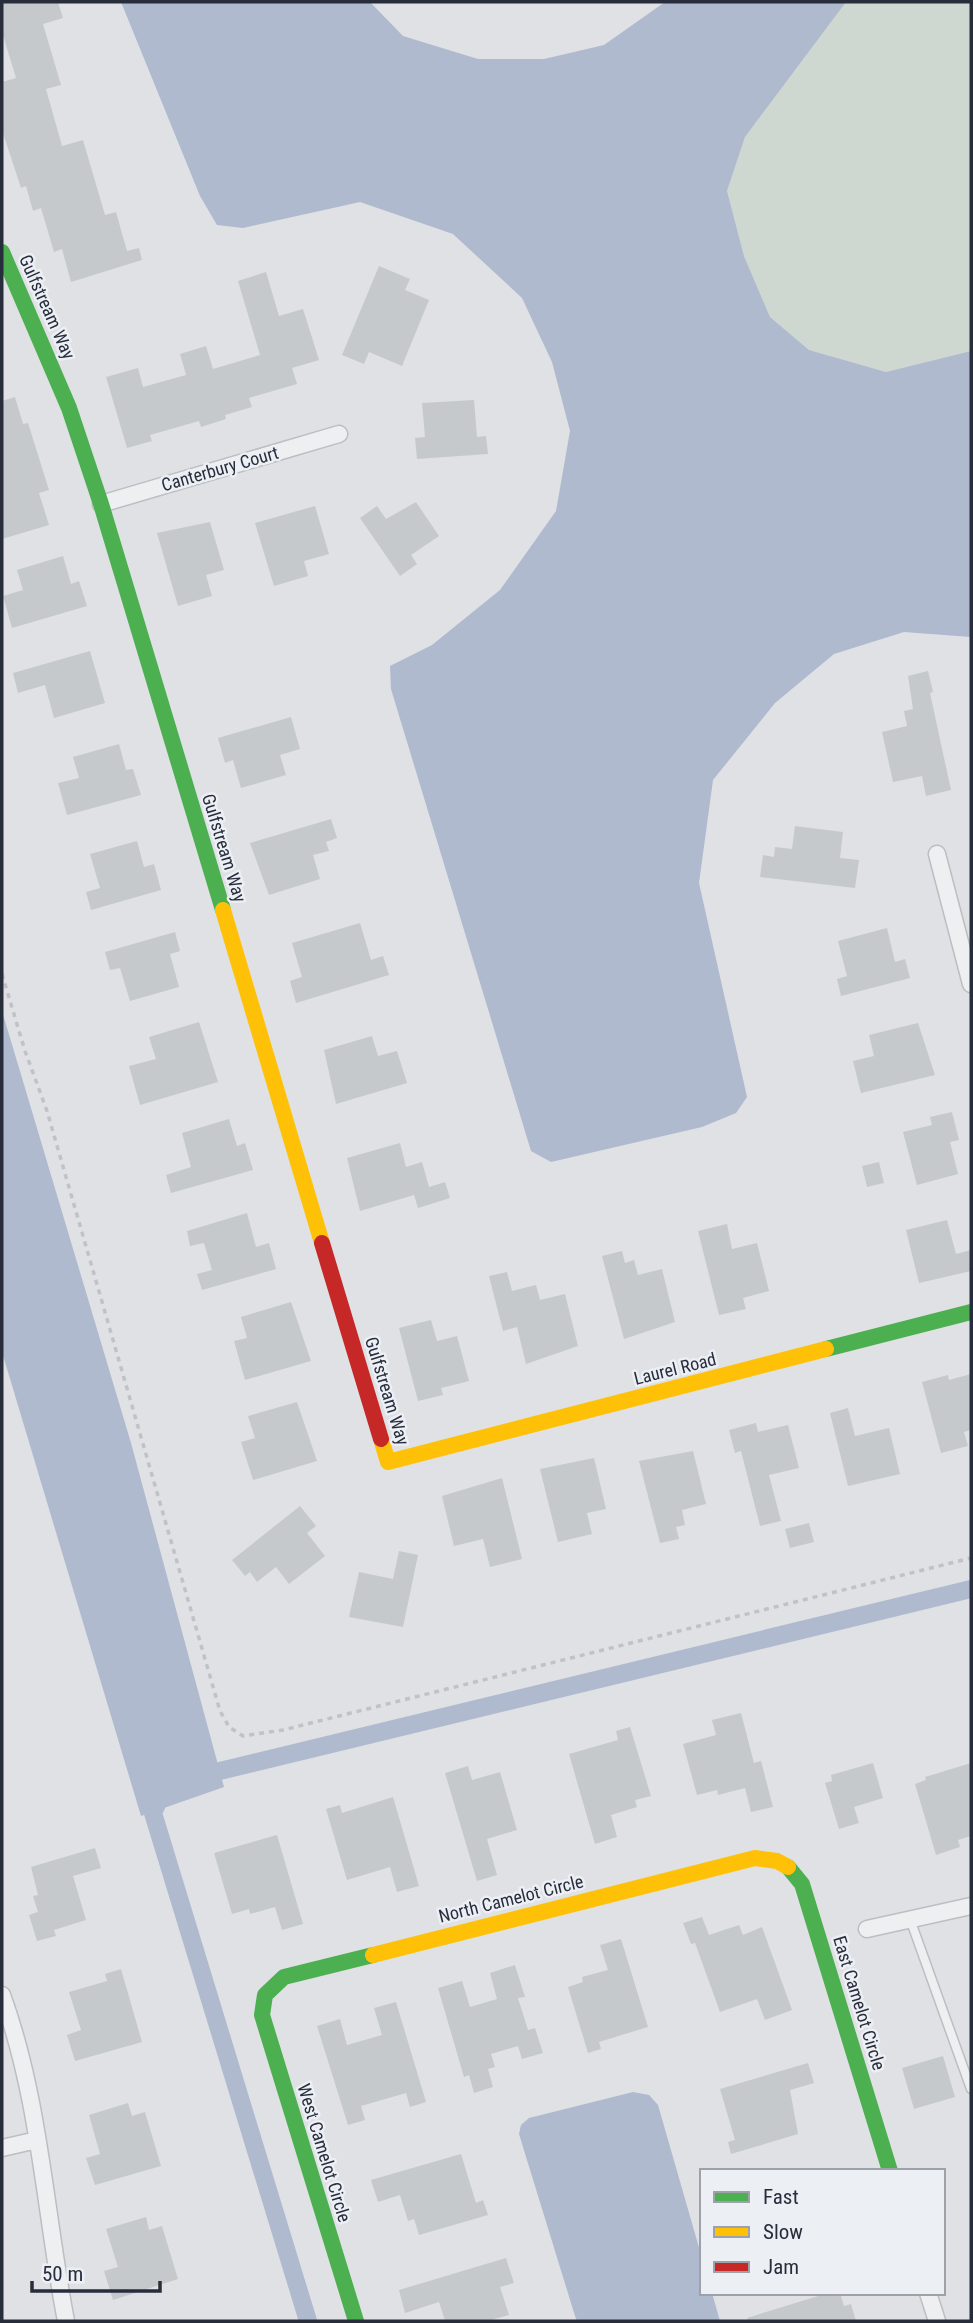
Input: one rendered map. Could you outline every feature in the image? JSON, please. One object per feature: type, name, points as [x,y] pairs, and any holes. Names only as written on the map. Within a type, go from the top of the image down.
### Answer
[{"type":"street","name":"Gulfstream Way","points":[[2,252],[69,408],[101,504],[388,1462]]},
{"type":"street","name":"Canterbury Court","points":[[101,504],[340,434]]},
{"type":"street","points":[[936,854],[971,984]]},
{"type":"street","name":"Laurel Road","points":[[388,1462],[971,1312]]},
{"type":"street","name":"North Camelot Circle","points":[[265,1994],[284,1977],[755,1858],[774,1858]]},
{"type":"street","name":"East Camelot Circle","points":[[774,1858],[791,1866],[802,1884],[889,2169]]},
{"type":"street","points":[[867,1929],[971,1906]]},
{"type":"street","name":"West Camelot Circle","points":[[265,1994],[262,2015],[356,2321]]},
{"type":"street","points":[[2,1995],[10,2017],[37,2140],[65,2321]]},
{"type":"street","points":[[2,2148],[37,2140]]},
{"type":"street","points":[[929,2295],[937,2321]]},
{"type":"lane","points":[[910,1919],[971,2090]]},
{"type":"path","points":[[2,974],[25,1051],[47,1111],[220,1711],[229,1727],[243,1736],[283,1730],[971,1558]]},
{"type":"shaded area","points":[[846,2],[971,2],[971,351],[886,372],[809,350],[770,317],[744,256],[727,191],[745,137]]},
{"type":"water","points":[[121,2],[370,2],[403,36],[478,59],[544,59],[604,45],[665,2],[846,2],[745,137],[727,191],[744,256],[770,317],[809,350],[886,372],[971,351],[971,637],[904,632],[834,654],[775,703],[713,780],[699,883],[747,1097],[736,1113],[702,1127],[551,1162],[531,1151],[391,689],[390,666],[432,645],[500,590],[556,511],[570,431],[552,362],[522,298],[453,234],[360,202],[243,228],[217,225],[200,196]]},
{"type":"water","points":[[2,1011],[131,1443],[224,1787],[141,1816],[2,1352]]},
{"type":"water","points":[[633,2092],[649,2095],[658,2105],[700,2251],[700,2295],[713,2295],[720,2321],[577,2321],[519,2134],[521,2125],[529,2118]]},
{"type":"building","points":[[2,2],[58,2],[63,18],[43,24],[61,85],[46,89],[62,146],[83,140],[105,215],[116,212],[127,251],[139,248],[142,260],[71,282],[62,249],[54,252],[41,208],[33,211],[26,186],[21,188],[2,130],[2,82],[16,78],[2,32]]},
{"type":"building","points":[[379,266],[410,279],[405,290],[429,300],[402,366],[369,352],[364,364],[342,355]]},
{"type":"building","points":[[266,272],[279,316],[303,309],[319,360],[292,368],[297,384],[249,398],[252,407],[225,415],[226,419],[201,427],[199,421],[150,435],[152,441],[127,448],[106,377],[138,368],[143,387],[186,375],[180,354],[206,346],[213,369],[260,355],[238,281]]},
{"type":"building","points":[[15,397],[23,424],[28,423],[49,490],[39,493],[49,525],[2,539],[2,401]]},
{"type":"building","points":[[474,400],[477,437],[486,436],[488,454],[417,459],[415,438],[425,437],[422,403]]},
{"type":"building","points":[[416,502],[439,536],[411,555],[417,564],[400,576],[360,518],[377,506],[386,519]]},
{"type":"building","points":[[315,506],[329,554],[304,561],[308,576],[274,586],[255,523]]},
{"type":"building","points":[[210,522],[224,570],[206,575],[212,596],[178,606],[157,533]]},
{"type":"building","points":[[63,556],[71,584],[79,581],[87,606],[12,628],[3,596],[23,590],[17,570]]},
{"type":"building","points":[[90,651],[105,703],[54,718],[45,685],[18,693],[13,673]]},
{"type":"building","points":[[928,671],[933,692],[930,693],[951,790],[926,796],[922,776],[893,782],[882,732],[907,726],[904,711],[913,709],[908,676]]},
{"type":"building","points":[[291,717],[300,749],[280,755],[286,775],[241,788],[233,760],[225,763],[218,738]]},
{"type":"building","points":[[119,744],[126,770],[133,769],[141,795],[67,815],[58,783],[79,778],[73,757]]},
{"type":"building","points":[[331,819],[337,838],[326,842],[329,851],[313,855],[320,879],[269,895],[250,843]]},
{"type":"building","points":[[795,826],[843,832],[840,858],[859,860],[855,888],[760,877],[763,855],[774,857],[775,847],[792,849]]},
{"type":"building","points":[[137,841],[144,867],[154,864],[161,890],[91,910],[86,892],[100,888],[90,854]]},
{"type":"building","points":[[360,923],[371,960],[383,956],[389,975],[296,1003],[290,981],[302,977],[292,943]]},
{"type":"building","points":[[887,928],[895,962],[905,959],[910,978],[841,996],[837,979],[847,976],[838,941]]},
{"type":"building","points":[[175,932],[180,951],[170,954],[179,987],[130,1001],[120,968],[110,970],[105,952]]},
{"type":"building","points":[[199,1022],[218,1082],[140,1105],[129,1066],[156,1059],[149,1037]]},
{"type":"building","points":[[918,1023],[935,1075],[861,1093],[853,1061],[874,1056],[869,1035]]},
{"type":"building","points":[[372,1036],[378,1056],[397,1051],[407,1083],[336,1104],[324,1050]]},
{"type":"building","points":[[952,1112],[959,1140],[950,1142],[958,1174],[917,1185],[903,1132],[932,1125],[930,1117]]},
{"type":"building","points":[[229,1119],[237,1146],[245,1143],[253,1170],[171,1193],[166,1175],[191,1167],[182,1133]]},
{"type":"building","points":[[400,1143],[406,1167],[422,1162],[429,1187],[445,1182],[450,1198],[418,1208],[414,1195],[360,1211],[347,1158]]},
{"type":"building","points":[[879,1162],[884,1183],[867,1187],[862,1166]]},
{"type":"building","points":[[247,1213],[256,1247],[269,1243],[276,1269],[202,1290],[197,1274],[212,1270],[204,1243],[190,1246],[187,1231]]},
{"type":"building","points":[[947,1220],[956,1254],[971,1250],[971,1271],[919,1283],[906,1230]]},
{"type":"building","points":[[727,1224],[732,1249],[757,1243],[769,1291],[743,1298],[746,1309],[719,1315],[698,1231]]},
{"type":"building","points":[[622,1251],[625,1263],[634,1260],[638,1275],[662,1269],[675,1322],[624,1339],[602,1256]]},
{"type":"building","points":[[507,1272],[512,1291],[536,1285],[540,1300],[565,1294],[578,1346],[526,1364],[517,1327],[503,1331],[489,1276]]},
{"type":"building","points":[[291,1302],[311,1361],[245,1380],[234,1341],[247,1338],[241,1317]]},
{"type":"building","points":[[431,1320],[437,1341],[457,1336],[469,1381],[441,1388],[443,1395],[418,1401],[399,1328]]},
{"type":"building","points":[[971,1374],[971,1430],[964,1432],[968,1446],[941,1453],[922,1382],[948,1375],[949,1380]]},
{"type":"building","points":[[297,1402],[317,1461],[253,1480],[241,1442],[255,1438],[248,1416]]},
{"type":"building","points":[[848,1408],[855,1436],[889,1428],[900,1474],[848,1486],[830,1413]]},
{"type":"building","points":[[756,1423],[758,1432],[788,1425],[799,1468],[769,1475],[781,1521],[760,1526],[741,1451],[735,1453],[729,1430]]},
{"type":"building","points":[[693,1451],[706,1504],[682,1510],[685,1525],[676,1527],[679,1539],[660,1543],[639,1461]]},
{"type":"building","points":[[594,1458],[606,1509],[587,1513],[592,1534],[558,1542],[540,1469]]},
{"type":"building","points":[[502,1478],[522,1559],[490,1567],[483,1539],[454,1546],[442,1496]]},
{"type":"building","points":[[300,1506],[316,1526],[307,1533],[325,1556],[289,1584],[276,1567],[257,1582],[250,1572],[245,1576],[232,1560]]},
{"type":"building","points":[[809,1523],[814,1542],[790,1548],[785,1529]]},
{"type":"building","points":[[399,1551],[418,1555],[403,1627],[349,1617],[359,1572],[393,1579]]},
{"type":"building","points":[[741,1713],[754,1763],[761,1761],[773,1807],[751,1812],[745,1788],[718,1795],[717,1790],[697,1795],[683,1744],[716,1735],[712,1720]]},
{"type":"building","points":[[630,1727],[651,1796],[635,1800],[637,1807],[611,1815],[617,1837],[595,1844],[569,1754],[618,1740],[616,1731]]},
{"type":"building","points":[[873,1763],[883,1798],[854,1807],[859,1823],[839,1829],[825,1783],[832,1781],[831,1775]]},
{"type":"building","points":[[971,1763],[971,1836],[958,1840],[960,1847],[936,1855],[915,1784],[926,1780],[925,1777]]},
{"type":"building","points":[[468,1766],[472,1780],[500,1772],[517,1830],[487,1839],[497,1875],[477,1881],[445,1773]]},
{"type":"building","points":[[393,1797],[419,1886],[397,1892],[390,1867],[347,1880],[326,1809],[340,1805],[342,1813]]},
{"type":"building","points":[[277,1835],[303,1924],[282,1930],[275,1907],[250,1914],[249,1909],[232,1914],[214,1853]]},
{"type":"building","points":[[95,1848],[101,1868],[73,1876],[86,1920],[54,1930],[56,1936],[37,1941],[29,1915],[38,1912],[33,1896],[38,1895],[31,1867]]},
{"type":"building","points":[[702,1917],[709,1935],[739,1925],[743,1935],[762,1927],[792,2010],[765,2020],[757,1999],[720,2012],[695,1943],[691,1944],[683,1923]]},
{"type":"building","points":[[621,1939],[648,2027],[599,2042],[601,2049],[588,2053],[568,1987],[583,1982],[582,1977],[608,1970],[600,1945]]},
{"type":"building","points":[[515,1965],[525,1997],[518,1998],[528,2030],[535,2028],[543,2053],[522,2059],[518,2046],[491,2054],[495,2067],[488,2069],[493,2087],[474,2093],[469,2075],[464,2077],[438,1988],[462,1981],[470,2007],[497,1999],[490,1973]]},
{"type":"building","points":[[121,1969],[142,2042],[75,2061],[67,2035],[81,2030],[69,1992],[107,1981],[105,1974]]},
{"type":"building","points":[[396,2002],[426,2102],[410,2107],[406,2093],[361,2106],[365,2120],[348,2125],[317,2026],[340,2019],[347,2045],[382,2035],[374,2008]]},
{"type":"building","points":[[943,2056],[955,2097],[914,2109],[902,2068]]},
{"type":"building","points":[[808,2063],[814,2083],[790,2090],[798,2134],[731,2154],[728,2142],[735,2140],[720,2089]]},
{"type":"building","points":[[128,2103],[132,2116],[145,2112],[161,2166],[95,2185],[86,2158],[100,2154],[89,2115]]},
{"type":"building","points":[[461,2154],[476,2203],[483,2200],[488,2215],[419,2235],[414,2219],[408,2221],[400,2195],[378,2202],[371,2180]]},
{"type":"building","points":[[146,2217],[149,2230],[162,2226],[178,2279],[113,2300],[104,2271],[118,2267],[106,2229]]},
{"type":"building","points":[[506,2258],[514,2283],[500,2287],[509,2315],[487,2321],[445,2321],[439,2302],[405,2313],[399,2290]]},
{"type":"building","points":[[822,2295],[841,2295],[844,2306],[851,2304],[856,2321],[748,2321],[747,2318]]},
{"type":"waterway","points":[[199,1776],[971,1589]]},
{"type":"waterway","points":[[162,1793],[153,1813],[308,2321]]},
{"type":"traffic: fast","points":[[2,252],[69,408],[101,504],[223,910]]},
{"type":"traffic: fast","points":[[826,1349],[971,1312]]},
{"type":"traffic: fast","points":[[788,1867],[802,1884],[889,2169]]},
{"type":"traffic: fast","points":[[356,2321],[262,2015],[265,1995],[284,1977],[373,1955]]},
{"type":"traffic: slow","points":[[223,910],[322,1243]]},
{"type":"traffic: slow","points":[[381,1439],[388,1462],[826,1349]]},
{"type":"traffic: slow","points":[[373,1955],[755,1858],[777,1861],[788,1867]]},
{"type":"traffic: jam","points":[[322,1243],[381,1439]]}]
